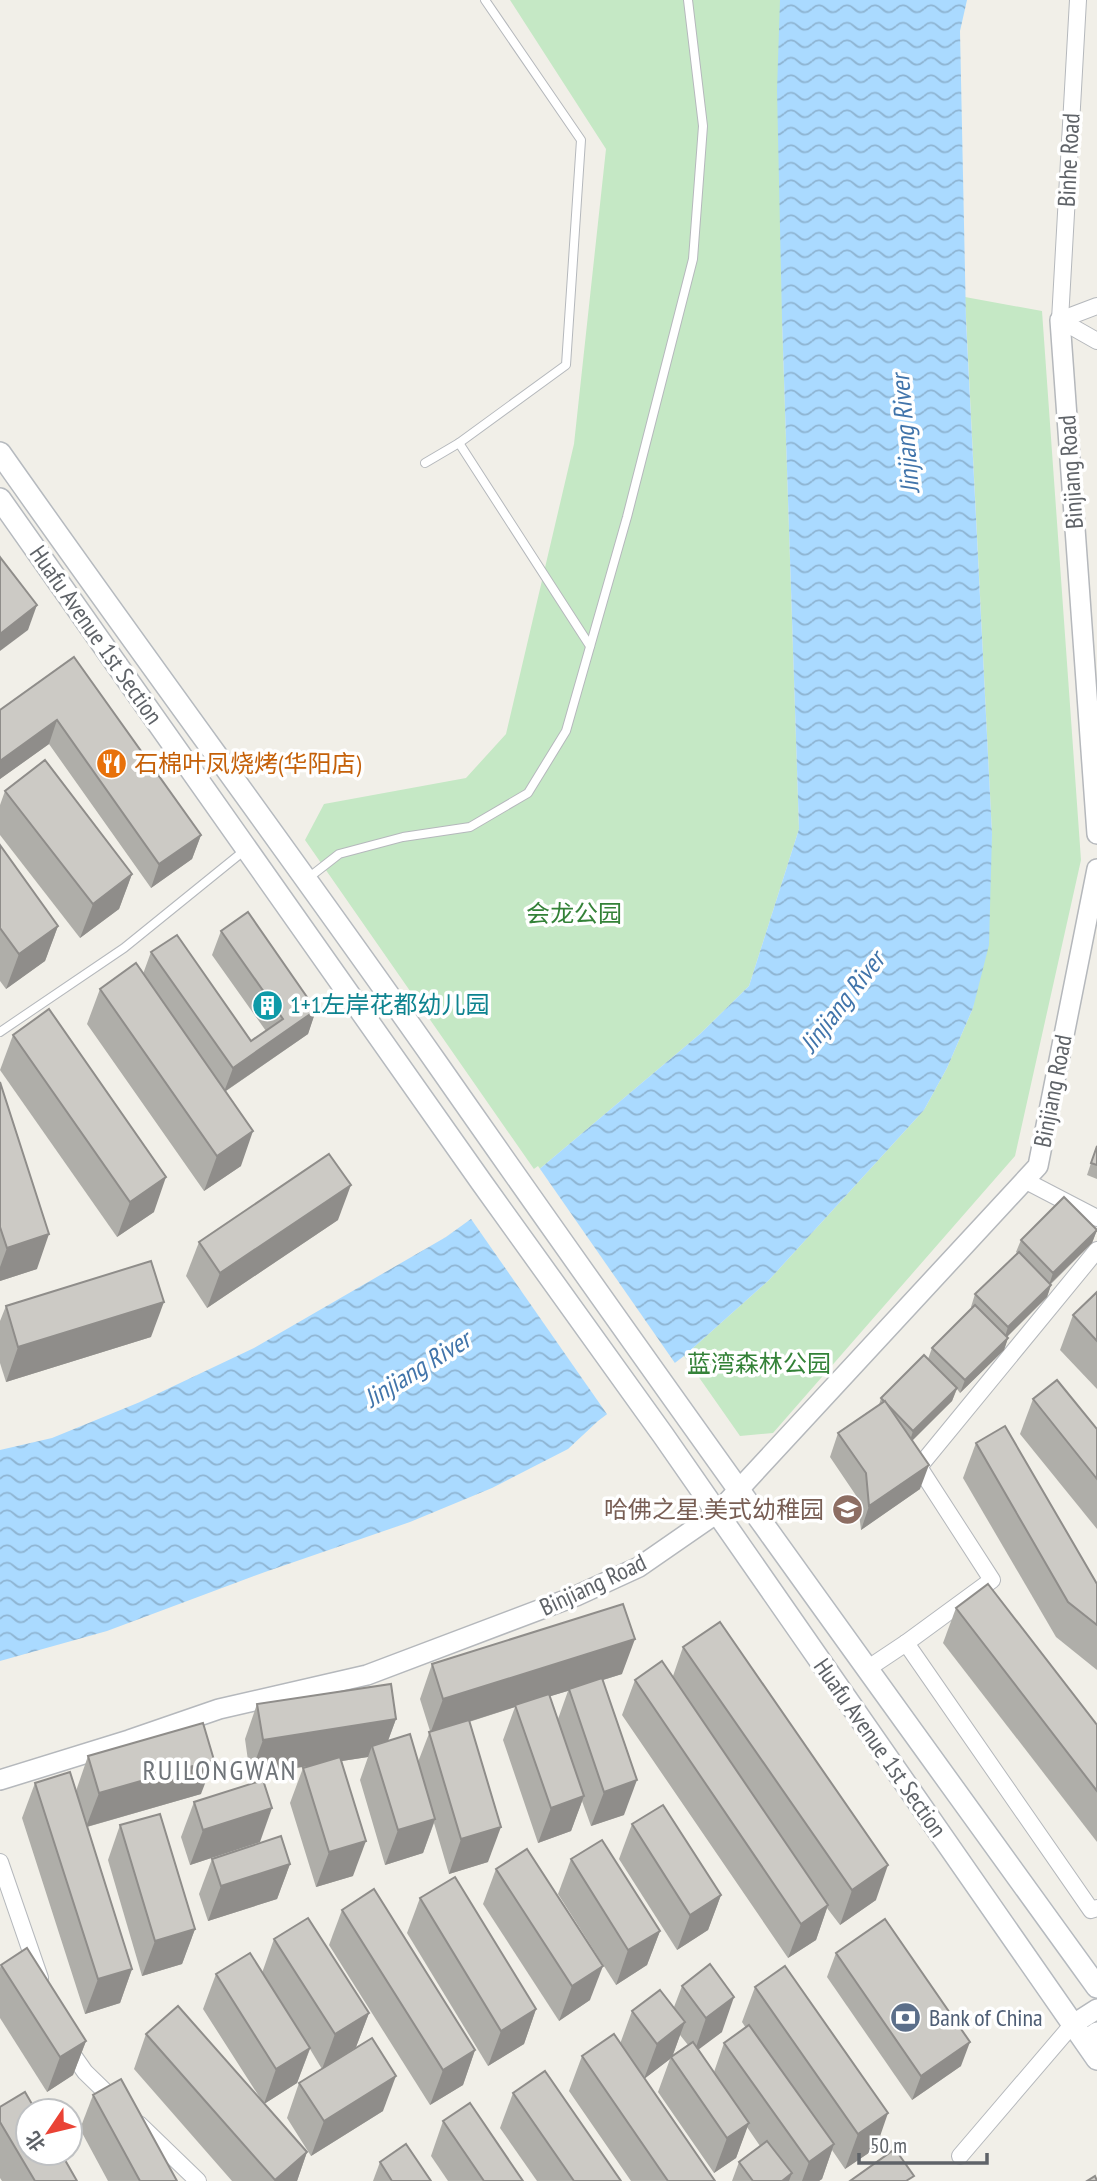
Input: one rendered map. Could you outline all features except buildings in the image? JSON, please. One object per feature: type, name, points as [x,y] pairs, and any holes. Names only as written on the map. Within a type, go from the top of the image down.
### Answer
[{"type":"main road","points":[[0,453],[683,1413],[1097,1987]]},
{"type":"main road","name":"Huafu Avenue 1st Section","points":[[0,499],[1085,2032],[1097,2059]]},
{"type":"street","name":"Binhe Road","points":[[1060,320],[1078,0]]},
{"type":"street","points":[[1060,320],[1097,306]]},
{"type":"street","points":[[1060,320],[1097,341]]},
{"type":"street","name":"Binjiang Road","points":[[1060,320],[1097,834]]},
{"type":"street","name":"Binjiang Road","points":[[0,1780],[219,1709],[367,1675],[576,1596],[639,1567],[717,1513],[1038,1166],[1097,869]]},
{"type":"street","points":[[1026,1181],[1097,1218]]},
{"type":"street","points":[[867,1669],[992,1580],[919,1467],[1097,1250]]},
{"type":"street","points":[[906,1643],[1091,1910],[1097,1908]]},
{"type":"street","points":[[0,1862],[47,1998]]},
{"type":"street","points":[[960,2156],[1085,2032],[1097,2009]]},
{"type":"street","points":[[60,2036],[85,2072],[198,2181]]},
{"type":"lane","points":[[425,463],[459,443],[566,365],[581,140],[485,0]]},
{"type":"lane","points":[[305,880],[339,854],[404,837],[470,827],[528,793],[566,732],[627,517],[693,258],[703,126],[688,0]]},
{"type":"lane","points":[[459,443],[590,646]]},
{"type":"lane","points":[[0,1032],[124,948],[247,848]]},
{"type":"green space","name":"会龙公园","points":[[510,0],[781,0],[782,319],[799,829],[749,986],[700,1034],[536,1172],[305,840],[324,804],[466,778],[506,734],[574,444],[606,149]]},
{"type":"green space","name":"蓝湾森林公园","points":[[965,297],[1042,311],[1081,860],[1015,1156],[773,1433],[740,1436],[684,1356],[769,1280],[924,1110],[947,1068],[973,1008],[992,834]]},
{"type":"water","name":"Jinjiang River","points":[[780,0],[967,0],[960,31],[966,320],[992,834],[989,945],[973,1008],[947,1068],[924,1110],[769,1280],[684,1356],[598,1421],[568,1449],[492,1488],[410,1522],[107,1631],[0,1661],[0,1450],[52,1438],[140,1402],[254,1348],[446,1237],[536,1172],[700,1034],[749,986],[799,829],[782,319],[777,90]]},
{"type":"pier","points":[[538,1166],[677,1366],[609,1417],[469,1216]]},
{"type":"place","name":"石棉叶凤烧烤(华阳店)","points":[[111,764]]},
{"type":"place","name":"1+1左岸花都幼儿园","points":[[267,1005]]},
{"type":"place","name":"哈佛之星.美式幼稚园","points":[[847,1510]]},
{"type":"place","name":"Bank of China","points":[[906,2018]]},
{"type":"district","name":"RUILONGWAN","points":[[220,1770]]}]
